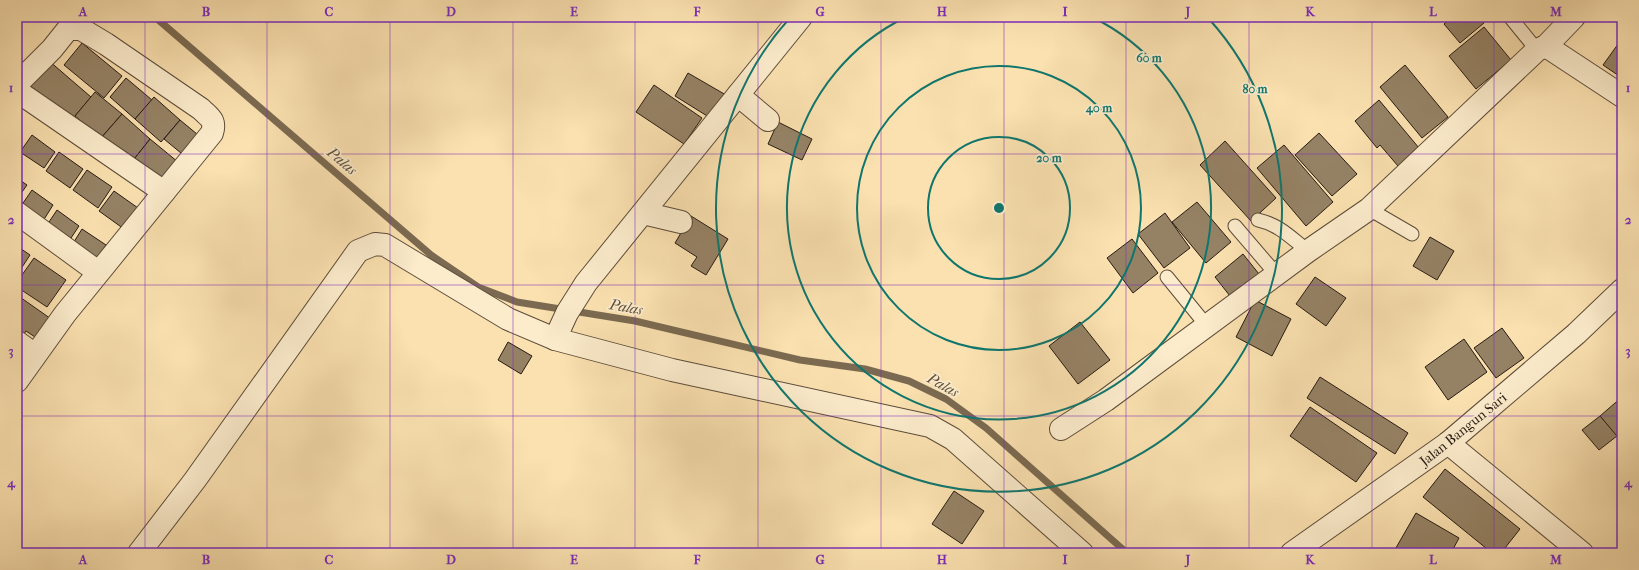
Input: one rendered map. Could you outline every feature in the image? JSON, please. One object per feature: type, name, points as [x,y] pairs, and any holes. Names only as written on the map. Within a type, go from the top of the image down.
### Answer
[{"type":"street","points":[[555,339],[566,313],[586,283],[801,17]]},
{"type":"street","points":[[1061,429],[1106,400],[1308,251],[1369,209],[1574,17]]},
{"type":"street","points":[[17,84],[52,49],[68,29],[81,30],[106,44],[201,109],[212,120],[214,126],[212,133],[65,314],[17,381]]},
{"type":"street","points":[[1541,48],[1622,96]]},
{"type":"street","points":[[17,91],[164,192]]},
{"type":"street","points":[[738,95],[768,120]]},
{"type":"street","points":[[643,212],[681,222]]},
{"type":"street","points":[[17,213],[98,272]]},
{"type":"street","points":[[139,553],[195,480],[358,251],[375,244],[385,245],[508,319],[555,339],[672,370],[930,426],[953,439],[1082,553]]},
{"type":"street","name":"Jalan Bangun Sari","points":[[1292,553],[1448,443],[1576,334],[1622,290]]},
{"type":"street","points":[[17,342],[35,355]]},
{"type":"street","points":[[1448,443],[1582,553]]},
{"type":"lane","points":[[1510,17],[1541,48]]},
{"type":"lane","points":[[1369,209],[1412,234]]},
{"type":"lane","points":[[1258,220],[1278,226],[1308,251]]},
{"type":"lane","points":[[1235,226],[1276,275]]},
{"type":"lane","points":[[1167,277],[1207,326]]},
{"type":"building","points":[[1452,17],[1479,17],[1484,23],[1460,43],[1444,24]]},
{"type":"building","points":[[1484,27],[1511,60],[1476,89],[1449,56]]},
{"type":"building","points":[[1621,40],[1622,41],[1622,78],[1603,65]]},
{"type":"building","points":[[82,43],[122,76],[104,98],[64,65]]},
{"type":"building","points":[[48,60],[91,97],[70,122],[27,85]]},
{"type":"building","points":[[1405,65],[1448,117],[1422,138],[1380,87]]},
{"type":"building","points":[[688,73],[726,95],[712,119],[675,96]]},
{"type":"building","points":[[126,78],[152,100],[135,119],[110,97]]},
{"type":"building","points":[[654,85],[702,118],[684,144],[636,112]]},
{"type":"building","points":[[95,92],[122,114],[101,138],[75,116]]},
{"type":"building","points":[[154,97],[180,120],[161,142],[135,119]]},
{"type":"building","points":[[1379,100],[1419,148],[1398,166],[1380,145],[1377,148],[1355,121]]},
{"type":"building","points":[[122,114],[150,139],[131,163],[101,138]]},
{"type":"building","points":[[180,120],[203,139],[187,158],[164,139]]},
{"type":"building","points":[[778,122],[812,139],[802,160],[768,144]]},
{"type":"building","points":[[1319,133],[1357,174],[1332,196],[1295,155]]},
{"type":"building","points":[[32,135],[55,152],[44,168],[20,152]]},
{"type":"building","points":[[150,139],[178,162],[158,186],[131,163]]},
{"type":"building","points":[[1225,141],[1276,198],[1251,221],[1200,165]]},
{"type":"building","points":[[1284,145],[1333,202],[1306,226],[1257,168]]},
{"type":"building","points":[[59,152],[83,169],[70,188],[46,171]]},
{"type":"building","points":[[87,170],[112,187],[98,208],[73,190]]},
{"type":"building","points":[[17,178],[27,185],[17,199]]},
{"type":"building","points":[[32,190],[53,205],[43,221],[21,206]]},
{"type":"building","points":[[114,191],[138,208],[124,229],[99,211]]},
{"type":"building","points":[[1197,202],[1231,242],[1206,263],[1172,222]]},
{"type":"building","points":[[57,210],[79,226],[69,241],[47,225]]},
{"type":"building","points":[[1165,213],[1190,248],[1164,268],[1138,234]]},
{"type":"building","points":[[691,216],[728,239],[706,275],[691,266],[697,257],[675,243]]},
{"type":"building","points":[[82,229],[106,245],[95,261],[72,245]]},
{"type":"building","points":[[1430,237],[1454,251],[1437,280],[1413,266]]},
{"type":"building","points":[[1132,239],[1158,273],[1133,293],[1107,258]]},
{"type":"building","points":[[17,246],[30,255],[17,275]]},
{"type":"building","points":[[1243,254],[1259,274],[1230,296],[1215,277]]},
{"type":"building","points":[[34,258],[66,280],[47,307],[17,287],[17,282]]},
{"type":"building","points":[[1315,277],[1346,298],[1326,326],[1296,304]]},
{"type":"building","points":[[17,295],[54,321],[41,341],[26,331],[24,334],[17,330]]},
{"type":"building","points":[[1255,300],[1291,319],[1272,356],[1236,337]]},
{"type":"building","points":[[1080,322],[1110,360],[1078,384],[1049,346]]},
{"type":"building","points":[[1502,328],[1524,358],[1496,378],[1474,348]]},
{"type":"building","points":[[1464,339],[1487,372],[1448,400],[1425,367]]},
{"type":"building","points":[[508,342],[532,356],[521,374],[498,360]]},
{"type":"building","points":[[1320,377],[1408,433],[1395,454],[1307,398]]},
{"type":"building","points":[[1622,397],[1622,443],[1600,416]]},
{"type":"building","points":[[1310,407],[1377,453],[1356,482],[1290,436]]},
{"type":"building","points":[[1600,416],[1617,436],[1599,450],[1582,430]]},
{"type":"building","points":[[1445,469],[1520,529],[1501,553],[1492,553],[1423,497]]},
{"type":"building","points":[[954,491],[984,511],[962,544],[932,524]]},
{"type":"building","points":[[1416,513],[1459,538],[1451,553],[1393,553]]},
{"type":"waterway","name":"Palas","points":[[155,17],[431,255],[478,287],[517,302],[635,321],[800,360],[865,369],[909,381],[946,399],[986,428],[1127,553]]}]
